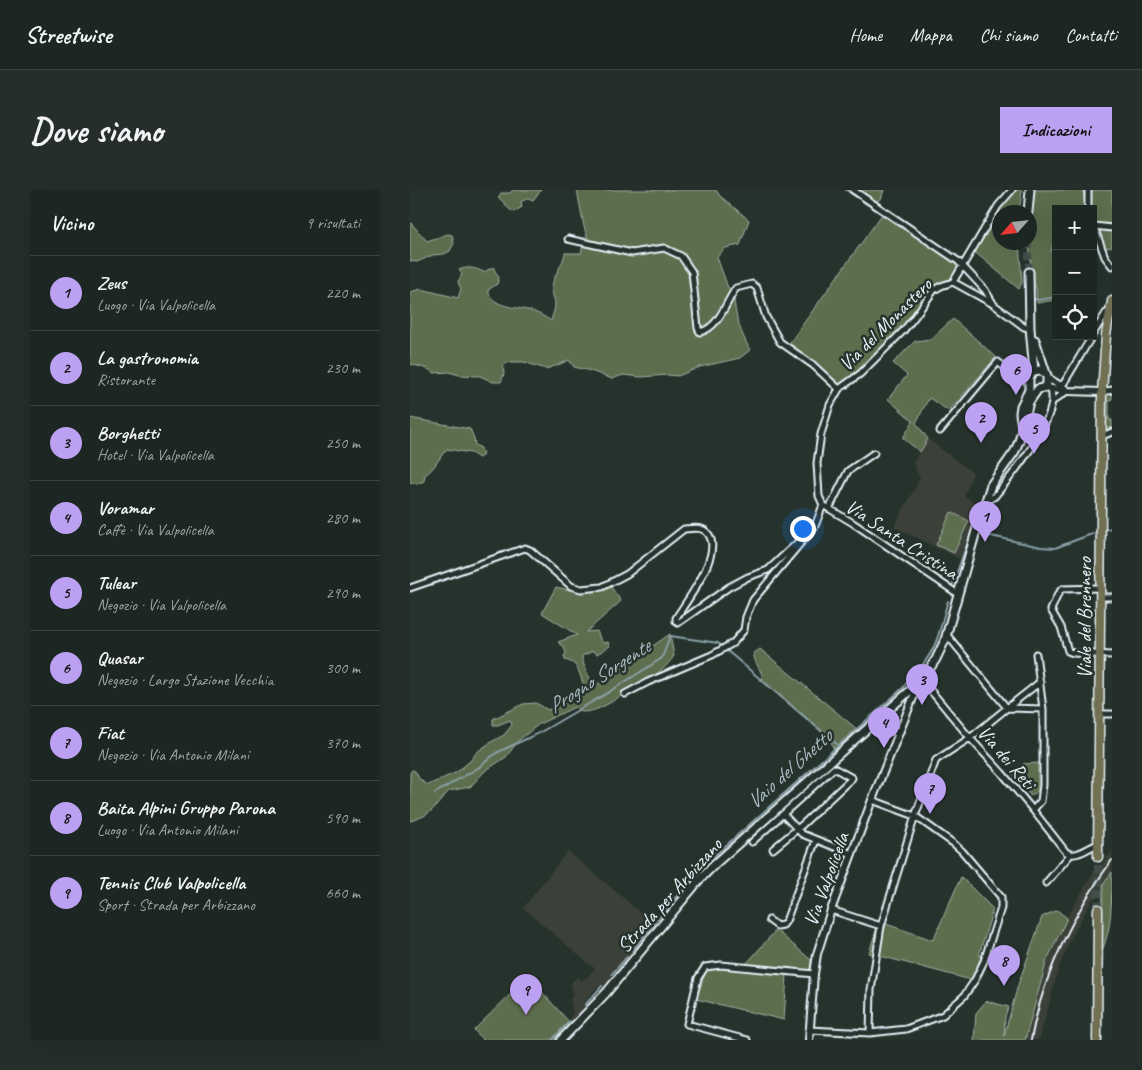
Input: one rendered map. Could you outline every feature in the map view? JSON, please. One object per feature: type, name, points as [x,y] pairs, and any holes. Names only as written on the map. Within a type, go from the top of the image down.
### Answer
[{"type":"main road","points":[[1029,205],[1030,190]]},
{"type":"main road","points":[[1029,272],[1034,371]]},
{"type":"main road","name":"Viale del Brennero","points":[[1098,857],[1102,392],[1106,335],[1112,301]]},
{"type":"main road","points":[[922,680],[936,659],[947,635],[991,485],[1019,441],[1028,402],[1048,384],[1031,331]]},
{"type":"main road","points":[[1022,428],[1021,406],[1028,390],[1030,374],[1040,370],[1047,376]]},
{"type":"main road","points":[[1029,380],[1032,387],[1044,388]]},
{"type":"main road","name":"Strada per Arbizzano","points":[[560,1040],[606,992],[700,879],[715,864],[922,680]]},
{"type":"main road","points":[[1097,1040],[1098,909]]},
{"type":"street","points":[[853,190],[964,266],[985,290],[993,304]]},
{"type":"street","points":[[953,282],[998,206],[1012,190]]},
{"type":"street","points":[[1088,190],[1088,205]]},
{"type":"street","points":[[1097,226],[1112,228]]},
{"type":"street","points":[[1097,234],[1105,257],[1112,266]]},
{"type":"street","name":"Via del Monastero","points":[[568,238],[632,253],[664,248],[681,256],[692,272],[700,332],[707,331],[713,325],[736,288],[752,284],[757,288],[766,316],[780,342],[814,366],[839,389]]},
{"type":"street","name":"Via del Monastero","points":[[822,504],[817,463],[818,447],[830,405],[839,389],[860,374],[903,331],[934,290],[953,282],[993,304],[1031,331]]},
{"type":"street","points":[[1097,329],[1106,313],[1111,314]]},
{"type":"street","points":[[1061,385],[1090,340]]},
{"type":"street","points":[[940,431],[998,362],[1019,379],[1029,380]]},
{"type":"street","points":[[1047,376],[1068,391]]},
{"type":"street","points":[[1044,388],[1102,392],[1112,390]]},
{"type":"street","points":[[985,502],[996,496],[1046,424],[1053,401],[1053,394],[1044,388]]},
{"type":"street","points":[[1053,401],[1059,395],[1068,391]]},
{"type":"street","points":[[1102,436],[1112,432]]},
{"type":"street","name":"Via Santa Cristina","points":[[829,509],[848,471],[874,453]]},
{"type":"street","points":[[625,694],[648,682],[712,655],[733,643],[744,630],[746,617],[753,600],[815,526],[822,504]]},
{"type":"street","name":"Via Santa Cristina","points":[[822,504],[958,594]]},
{"type":"street","points":[[410,588],[525,548],[530,550],[571,586],[581,589],[602,587],[627,574],[684,529],[695,527],[707,532],[711,538],[711,552],[705,572],[676,618],[678,623],[729,587],[748,577],[768,570],[798,542],[805,539]]},
{"type":"street","points":[[1100,588],[1062,589],[1051,610],[1061,627],[1068,651],[1112,656]]},
{"type":"street","points":[[1100,597],[1112,597]]},
{"type":"street","points":[[947,635],[1007,708],[1043,709]]},
{"type":"street","points":[[1033,810],[1041,801],[1042,794],[1043,709],[1036,654]]},
{"type":"street","name":"Via dei Reti","points":[[922,680],[1070,855]]},
{"type":"street","points":[[870,1034],[871,990],[882,926],[915,816],[936,760],[970,738],[1040,682]]},
{"type":"street","name":"Via Valpolicella","points":[[809,1040],[817,954],[831,910],[915,693],[916,686]]},
{"type":"street","points":[[1100,714],[1112,714]]},
{"type":"street","points":[[879,719],[891,723],[898,735]]},
{"type":"street","points":[[752,842],[834,768],[852,778],[773,849]]},
{"type":"street","points":[[809,1030],[870,1034],[906,1030],[943,1015],[964,996],[978,974],[1001,908],[1001,897],[962,851],[915,816],[872,800]]},
{"type":"street","points":[[783,814],[802,834],[852,854]]},
{"type":"street","points":[[769,920],[776,926],[783,925],[786,921],[816,840]]},
{"type":"street","points":[[1046,883],[1070,855],[1098,844]]},
{"type":"street","points":[[831,910],[882,926]]},
{"type":"street","points":[[747,1040],[687,1024],[698,978],[705,967],[721,965],[814,974]]},
{"type":"shaded area","points":[[928,439],[973,473],[964,496],[978,505],[961,559],[894,527],[920,479],[913,462]]},
{"type":"shaded area","points":[[568,851],[654,924],[609,981],[603,986],[598,986],[583,1003],[586,1007],[572,1023],[570,1017],[573,1013],[570,999],[573,995],[571,983],[578,976],[581,980],[586,978],[595,969],[523,908]]},
{"type":"shaded area","points":[[1112,851],[1112,872],[1091,902],[1073,934],[1060,964],[1039,1040],[1025,1040],[1047,960],[1061,927],[1091,877]]},
{"type":"green space","points":[[513,190],[541,190],[533,200],[528,198],[521,202],[522,207],[514,212],[498,198],[501,193],[510,193]]},
{"type":"green space","points":[[577,190],[716,190],[720,196],[749,220],[740,245],[725,248],[717,257],[728,288],[735,288],[734,296],[738,320],[750,350],[740,358],[700,367],[678,376],[641,377],[623,375],[612,379],[574,367],[569,360],[546,369],[524,362],[509,362],[503,365],[504,374],[501,382],[493,382],[480,376],[459,375],[449,372],[434,373],[428,369],[410,364],[410,292],[421,289],[458,298],[461,289],[458,282],[462,274],[459,270],[465,268],[478,269],[484,272],[493,267],[499,278],[497,284],[488,290],[494,300],[504,305],[534,312],[551,321],[555,309],[552,286],[565,253],[581,253],[585,237],[588,238]]},
{"type":"green space","points":[[862,190],[884,190],[881,199],[875,202],[868,199]]},
{"type":"green space","points":[[1012,190],[1022,190],[1020,205],[1000,205]]},
{"type":"green space","points":[[1033,190],[1083,190],[1085,205],[1052,205],[1052,301],[1037,303],[1036,287],[1032,280],[1030,250],[1037,250],[1037,205],[1031,205]]},
{"type":"green space","points":[[1090,190],[1112,190],[1112,247],[1105,248],[1097,227],[1097,205],[1091,205]]},
{"type":"green space","points":[[883,213],[944,252],[960,267],[950,281],[935,290],[916,317],[871,363],[842,385],[838,384],[827,377],[817,363],[788,345]]},
{"type":"green space","points":[[992,215],[992,250],[1020,250],[1022,282],[1019,289],[971,249]]},
{"type":"green space","points":[[410,222],[427,241],[448,234],[452,235],[454,243],[450,251],[444,254],[433,255],[417,262],[410,261]]},
{"type":"green space","points":[[953,319],[996,357],[949,411],[929,398],[916,423],[928,439],[920,452],[903,438],[913,421],[888,399],[907,375],[893,363],[915,341],[931,339]]},
{"type":"green space","points":[[1112,394],[1112,399],[1109,400],[1109,420],[1112,420],[1112,430],[1105,433],[1105,395]]},
{"type":"green space","points":[[410,418],[470,429],[475,445],[481,448],[483,455],[479,458],[471,453],[447,449],[432,470],[425,475],[424,481],[417,484],[410,482]]},
{"type":"green space","points":[[951,512],[969,521],[954,553],[936,545]]},
{"type":"green space","points":[[606,580],[621,601],[586,632],[597,631],[601,641],[604,643],[608,642],[610,646],[597,654],[593,651],[582,656],[592,685],[595,686],[670,634],[674,656],[656,674],[603,707],[582,712],[575,707],[539,724],[519,740],[506,757],[485,771],[470,787],[449,791],[428,813],[410,821],[410,773],[412,770],[415,771],[420,780],[428,785],[457,772],[477,752],[504,735],[512,725],[510,720],[493,725],[493,719],[523,704],[536,703],[548,710],[587,691],[576,666],[565,660],[564,656],[566,653],[564,647],[558,642],[577,635],[542,613],[556,587],[578,592],[582,587],[603,586]]},
{"type":"green space","points":[[760,649],[858,730],[834,751],[831,741],[825,735],[763,682],[763,677],[754,657],[754,653]]},
{"type":"green space","points":[[1038,763],[1038,791],[1031,796],[1012,773],[1023,764]]},
{"type":"green space","points":[[1112,872],[1110,923],[1102,951],[1103,885]]},
{"type":"green space","points":[[961,877],[993,909],[979,955],[982,957],[971,980],[869,953],[877,927],[885,929],[886,924],[933,940]]},
{"type":"green space","points":[[1057,910],[1067,918],[1047,960],[1025,1040],[974,1040],[976,1013],[986,1001],[1009,1007],[1005,1016],[1004,1036],[1018,985],[1042,917]]},
{"type":"green space","points":[[776,930],[811,960],[809,975],[787,975],[784,1020],[696,999],[707,968],[747,963]]},
{"type":"green space","points":[[528,977],[571,1024],[556,1040],[483,1040],[474,1030]]},
{"type":"waterway","points":[[846,190],[904,229]]},
{"type":"waterway","points":[[1033,298],[1038,300],[1052,298]]},
{"type":"waterway","name":"Vaio del Ghetto","points":[[1104,530],[1112,528]]},
{"type":"waterway","name":"Vaio del Ghetto","points":[[982,534],[1041,547],[1055,548],[1097,532]]},
{"type":"waterway","name":"Vaio del Ghetto","points":[[952,586],[971,533]]},
{"type":"waterway","name":"Vaio del Ghetto","points":[[632,951],[676,897],[714,856],[903,688],[932,651],[948,601]]},
{"type":"waterway","name":"Progno Sorgente","points":[[435,793],[478,768],[496,753],[539,733],[662,658],[670,636],[718,643],[839,746]]},
{"type":"waterway","name":"Vaio del Ghetto","points":[[612,974],[627,957]]},
{"type":"waterway","name":"Vaio del Ghetto","points":[[585,1005],[602,986]]},
{"type":"waterway","name":"Vaio del Ghetto","points":[[552,1040],[570,1021]]},
{"type":"tunnel","points":[[1028,250],[1029,272]]},
{"type":"tunnel","points":[[1098,857],[1098,909]]},
{"type":"railway","points":[[1031,1040],[1043,992],[1061,946],[1072,923],[1112,860]]},
{"type":"place","name":"Quasar","points":[[1016,395]]},
{"type":"place","name":"La gastronomia","points":[[981,443]]},
{"type":"place","name":"Tulear","points":[[1034,454]]},
{"type":"place","name":"Zeus","points":[[985,542]]},
{"type":"place","name":"Borghetti","points":[[922,705]]},
{"type":"place","name":"Voramar","points":[[884,748]]},
{"type":"place","name":"Fiat","points":[[930,814]]},
{"type":"place","name":"Baita Alpini Gruppo Parona","points":[[1004,986]]},
{"type":"place","name":"Tennis Club Valpolicella","points":[[526,1015]]}]
